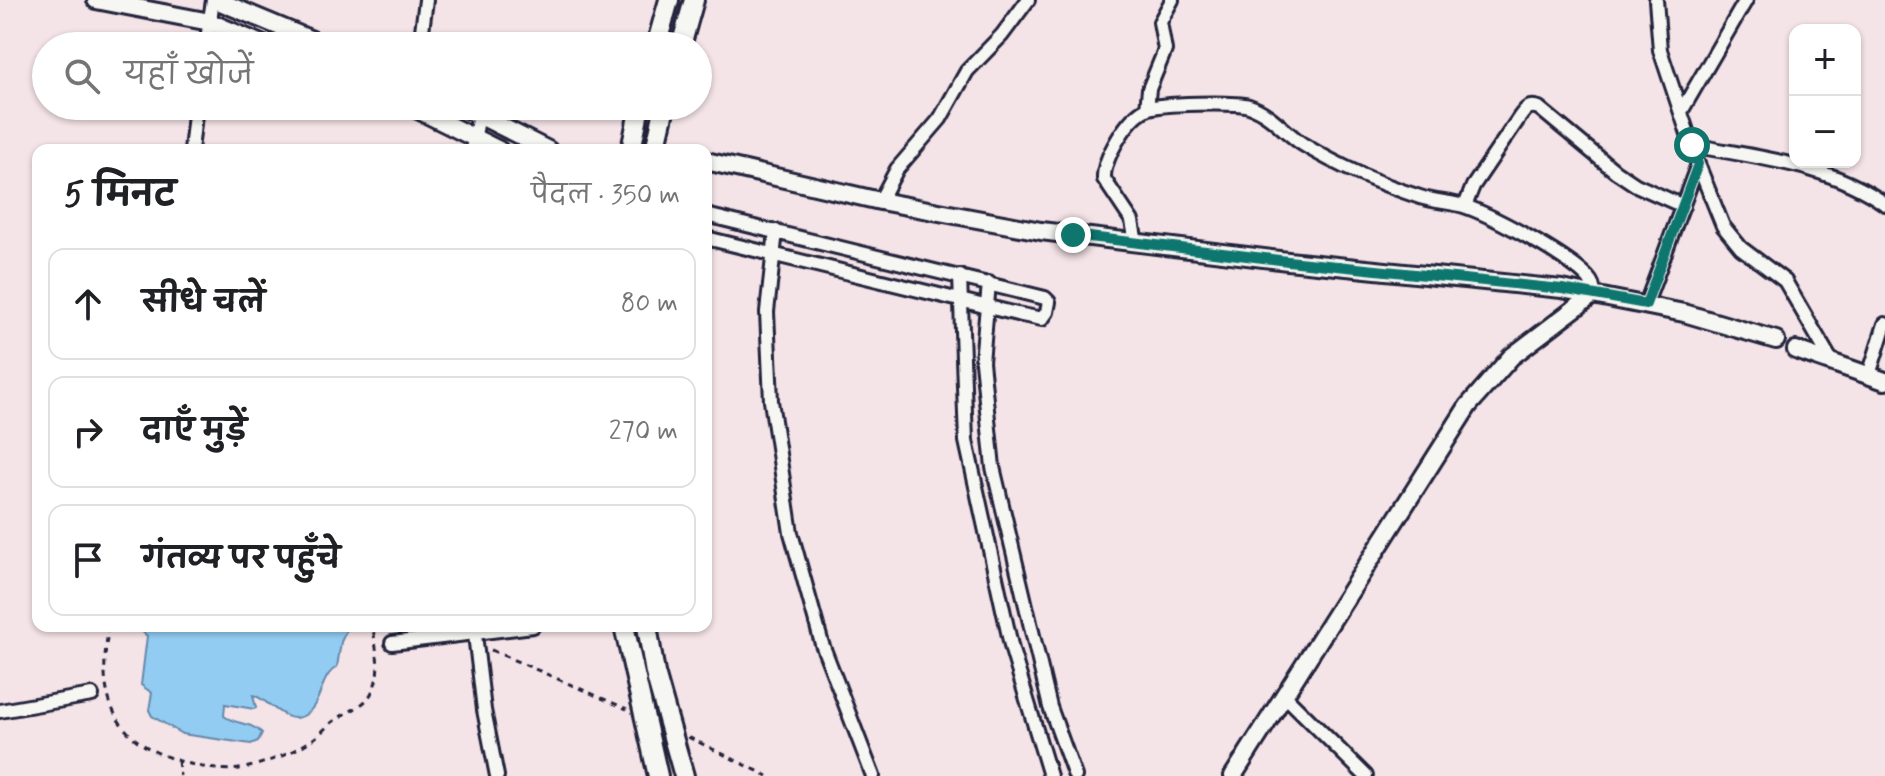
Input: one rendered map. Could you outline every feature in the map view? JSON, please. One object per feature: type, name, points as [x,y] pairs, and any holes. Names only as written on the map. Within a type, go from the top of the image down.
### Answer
[{"type":"main road","points":[[660,32],[669,0]]},
{"type":"main road","points":[[685,32],[694,0]]},
{"type":"main road","points":[[632,144],[637,120]]},
{"type":"main road","points":[[657,144],[662,120]]},
{"type":"main road","points":[[625,632],[658,776]]},
{"type":"main road","points":[[648,632],[655,673],[684,776]]},
{"type":"street","points":[[96,0],[210,22],[233,32]]},
{"type":"street","points":[[208,32],[214,0],[292,32]]},
{"type":"street","points":[[422,32],[426,0]]},
{"type":"street","points":[[880,201],[897,169],[940,119],[967,71],[1002,35],[1028,0]]},
{"type":"street","points":[[1147,109],[1149,89],[1165,50],[1160,22],[1172,0]]},
{"type":"street","points":[[1656,0],[1660,50],[1698,164],[1723,226],[1741,248],[1785,281],[1832,362]]},
{"type":"street","points":[[1682,110],[1746,0]]},
{"type":"street","points":[[1136,243],[1132,221],[1107,186],[1104,171],[1120,136],[1147,109],[1180,105],[1246,105],[1270,118],[1303,144],[1336,162],[1396,189],[1465,206],[1494,220],[1572,265],[1588,277],[1594,294]]},
{"type":"street","points":[[1465,206],[1473,186],[1519,118],[1526,108],[1533,106],[1636,185],[1683,206]]},
{"type":"street","points":[[192,144],[194,120]]},
{"type":"street","points":[[434,120],[473,143],[478,120]]},
{"type":"street","points":[[489,120],[536,144]]},
{"type":"street","points":[[1692,145],[1823,172],[1869,192],[1885,204]]},
{"type":"street","points":[[712,162],[880,201],[1041,231],[1594,294],[1684,313],[1776,340]]},
{"type":"street","points":[[1646,304],[1698,164]]},
{"type":"street","points":[[712,216],[1045,298],[1049,302],[1047,312],[1042,319],[712,239]]},
{"type":"street","points":[[776,231],[767,312],[771,401],[791,533],[822,644],[873,776]]},
{"type":"street","points":[[960,276],[966,441],[1012,650],[1050,776]]},
{"type":"street","points":[[989,283],[982,362],[993,467],[1050,707],[1075,776]]},
{"type":"street","points":[[1233,776],[1476,396],[1511,357],[1594,294]]},
{"type":"street","points":[[1796,350],[1877,378],[1885,324]]},
{"type":"street","points":[[392,643],[475,634],[484,710],[497,776]]},
{"type":"street","points":[[1283,694],[1366,776]]},
{"type":"street","points":[[0,711],[92,695]]},
{"type":"path","points":[[108,632],[103,671],[105,689],[118,718],[135,742],[159,756],[207,769],[246,769],[284,755],[315,738],[371,694],[378,675],[379,658],[374,632]]},
{"type":"path","points":[[475,634],[643,716]]},
{"type":"path","points":[[670,728],[768,776]]},
{"type":"path","points":[[178,761],[180,776]]},
{"type":"water","points":[[143,632],[345,632],[337,667],[327,677],[315,704],[305,715],[291,718],[253,695],[254,709],[225,704],[224,716],[262,733],[258,741],[251,744],[182,734],[152,716],[149,710],[152,693],[141,685],[147,636]]},
{"type":"route","points":[[1073,235],[1562,289],[1646,304],[1698,164],[1692,145]]}]
